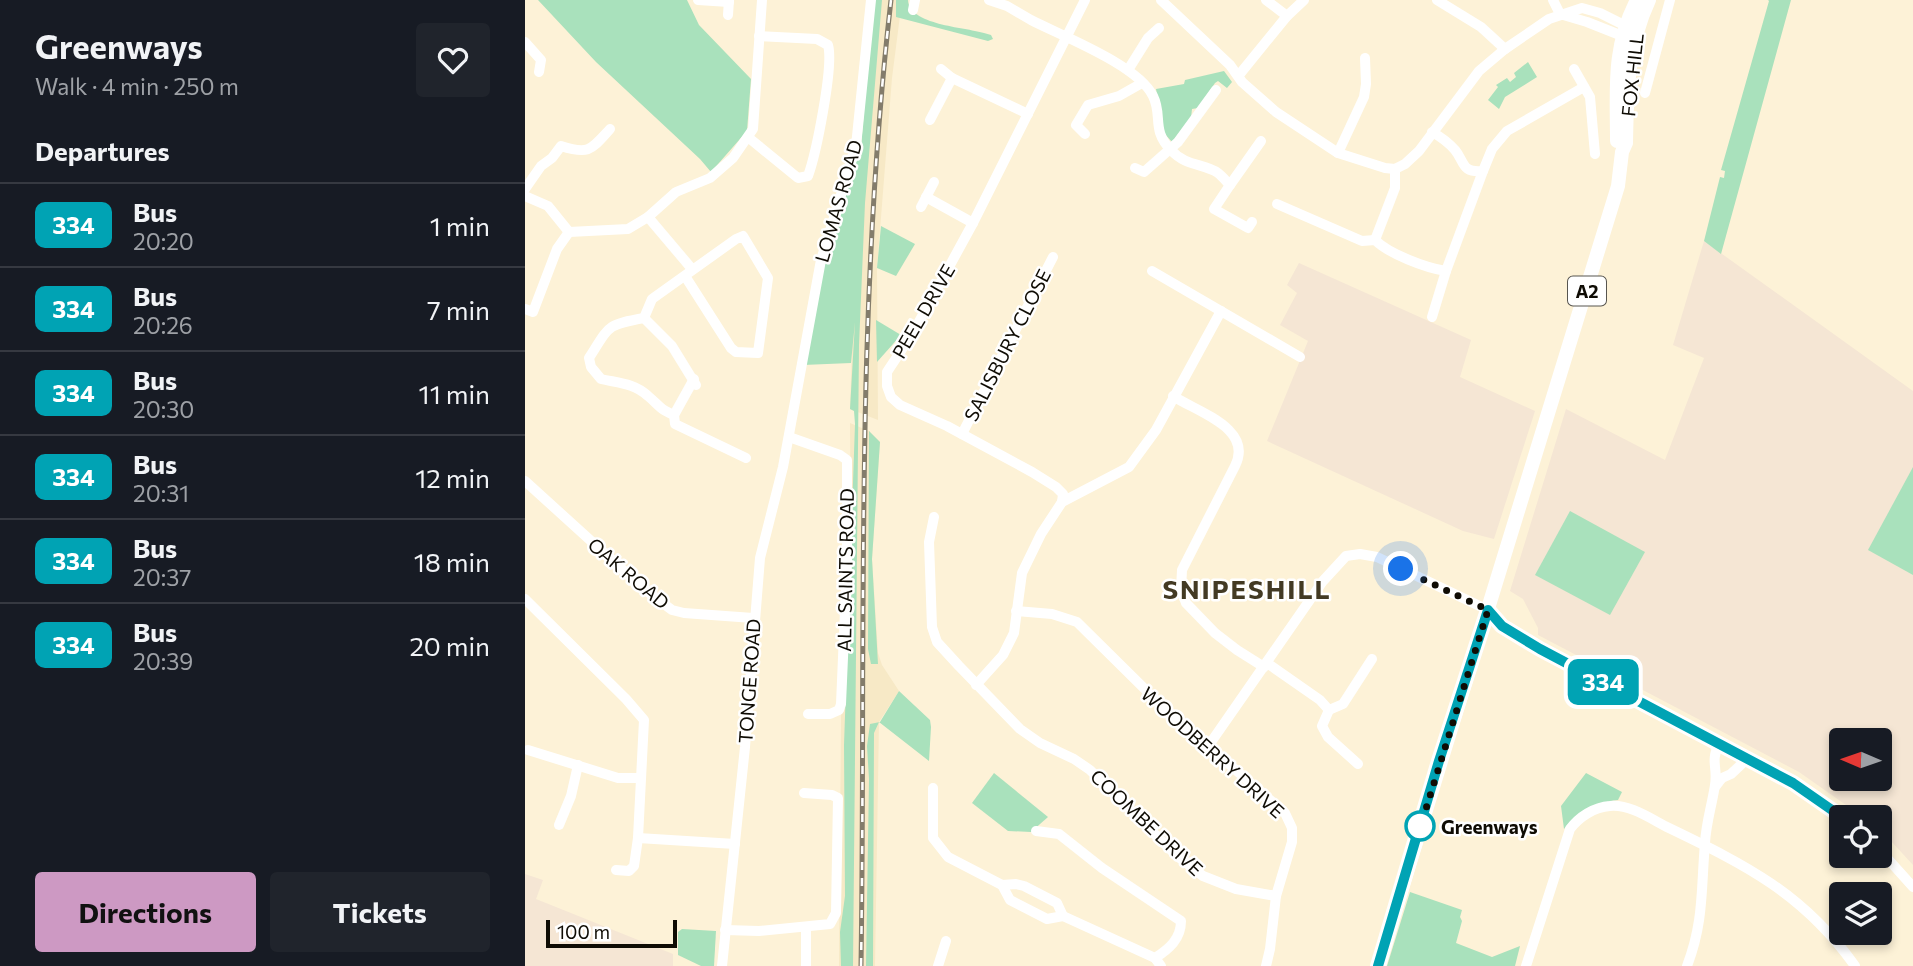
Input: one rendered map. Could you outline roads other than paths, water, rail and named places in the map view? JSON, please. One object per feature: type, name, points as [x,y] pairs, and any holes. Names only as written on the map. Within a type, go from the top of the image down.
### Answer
[{"type":"main road","name":"FOX HILL","points":[[1488,610],[1618,186],[1622,152],[1626,143],[1629,33],[1637,0]]},
{"type":"main road","name":"FOX HILL","points":[[1629,33],[1649,0]]},
{"type":"main road","name":"A2","points":[[1378,966],[1439,761],[1488,610]]},
{"type":"street","points":[[698,0],[729,1],[728,15]]},
{"type":"street","points":[[569,232],[628,229],[648,217],[676,192],[710,178],[733,158],[753,129],[762,0]]},
{"type":"street","name":"LOMAS ROAD","points":[[794,400],[821,260],[856,146],[871,0]]},
{"type":"street","points":[[989,0],[1007,6],[1128,70],[1154,97],[1156,126],[1170,150],[1191,164],[1219,174],[1230,185]]},
{"type":"street","name":"PEEL DRIVE","points":[[1062,502],[1063,494],[1056,486],[900,404],[891,397],[887,386],[887,372],[914,331],[973,223],[1085,0]]},
{"type":"street","points":[[1161,0],[1276,112],[1338,153],[1395,169],[1419,151],[1479,71],[1505,49],[1560,14]]},
{"type":"street","points":[[1266,0],[1287,16]]},
{"type":"street","points":[[1238,75],[1287,16],[1304,0]]},
{"type":"street","points":[[1437,0],[1481,27],[1505,49]]},
{"type":"street","points":[[1553,0],[1560,14],[1629,33]]},
{"type":"street","name":"FOX HILL","points":[[1645,93],[1670,0]]},
{"type":"street","points":[[1128,70],[1148,38],[1159,28]]},
{"type":"street","points":[[749,138],[799,178],[808,176],[814,159],[827,86],[828,45],[817,39],[759,36]]},
{"type":"street","points":[[525,42],[544,62]]},
{"type":"street","points":[[1338,153],[1364,97],[1365,58]]},
{"type":"street","points":[[941,69],[952,78],[1028,114]]},
{"type":"street","points":[[1574,69],[1592,108],[1595,154]]},
{"type":"street","points":[[936,117],[952,78]]},
{"type":"street","points":[[1085,134],[1076,125],[1088,105],[1119,96],[1142,83]]},
{"type":"street","points":[[1432,317],[1446,271],[1492,149],[1507,131],[1584,87]]},
{"type":"street","points":[[1135,168],[1144,172],[1170,150],[1216,90]]},
{"type":"street","points":[[561,146],[580,152],[591,149],[610,129]]},
{"type":"street","points":[[525,189],[541,166],[552,158],[561,146],[560,132]]},
{"type":"street","points":[[1432,132],[1457,152],[1466,168],[1475,172],[1483,171]]},
{"type":"street","points":[[1252,222],[1248,228],[1214,209],[1258,146],[1265,158]]},
{"type":"street","points":[[1375,240],[1395,188],[1395,169]]},
{"type":"street","points":[[934,182],[923,202],[973,223]]},
{"type":"street","points":[[525,196],[548,206],[569,232]]},
{"type":"street","points":[[1277,204],[1362,241],[1375,240],[1403,257],[1446,271]]},
{"type":"street","points":[[644,318],[652,299],[689,273],[743,236],[768,278],[758,353],[736,352],[731,348],[689,273],[648,217]]},
{"type":"street","points":[[529,310],[557,249],[569,232]]},
{"type":"street","name":"SALISBURY CLOSE","points":[[961,434],[1053,257]]},
{"type":"street","points":[[1152,271],[1300,357]]},
{"type":"street","points":[[977,685],[997,662],[1014,633],[1024,565],[1041,534],[1062,502],[1129,467],[1156,430],[1221,311]]},
{"type":"street","points":[[644,318],[672,346],[695,382],[674,415],[675,424],[746,458]]},
{"type":"street","points":[[644,318],[619,321],[610,327],[589,358],[591,367],[601,379],[620,381],[635,387],[648,396],[658,408],[674,415]]},
{"type":"street","points":[[1173,396],[1229,429],[1238,441],[1240,451],[1182,570],[1183,596],[1186,603],[1215,633],[1320,700],[1329,710]]},
{"type":"street","name":"TONGE ROAD","points":[[722,966],[736,845],[759,558],[789,437],[794,400]]},
{"type":"street","name":"ALL SAINTS ROAD","points":[[789,437],[847,460],[847,564],[841,704],[839,710],[830,714],[808,714]]},
{"type":"street","name":"OAK ROAD","points":[[525,481],[644,589],[672,610],[753,618]]},
{"type":"street","name":"COOMBE DRIVE","points":[[935,517],[929,542],[932,627],[937,642],[1028,735],[1090,770],[1175,855],[1203,876],[1236,889],[1276,896]]},
{"type":"street","points":[[1209,745],[1323,581],[1346,556],[1360,554],[1377,557],[1488,610],[1502,626],[1540,649],[1748,758],[1793,783],[1829,808]]},
{"type":"street","points":[[525,599],[617,689],[644,720],[634,866],[628,871],[616,870]]},
{"type":"street","name":"WOODBERRY DRIVE","points":[[1016,611],[1041,612],[1077,622],[1159,703],[1285,813],[1292,828],[1292,842],[1276,896],[1266,966]]},
{"type":"street","points":[[1358,764],[1328,737],[1322,726],[1329,710],[1343,704],[1372,659]]},
{"type":"street","points":[[1687,966],[1697,938],[1701,914],[1708,812],[1715,787],[1713,759],[1720,743]]},
{"type":"street","points":[[528,750],[618,778],[641,778]]},
{"type":"street","points":[[1715,787],[1722,778],[1731,774],[1748,758]]},
{"type":"street","points":[[559,825],[571,796],[578,765]]},
{"type":"street","points":[[933,788],[933,838],[948,857],[1002,885],[1024,886],[1057,903],[1063,916]]},
{"type":"street","points":[[725,929],[759,931],[806,927],[830,923],[836,913],[838,798],[804,793]]},
{"type":"street","points":[[1526,966],[1570,829],[1579,818],[1608,806],[1624,807],[1705,845],[1777,886],[1831,936],[1855,966]]},
{"type":"street","points":[[1002,885],[1010,900],[1047,919],[1063,916],[1158,962],[1178,937],[1181,921],[1102,868],[1059,834],[1036,831]]},
{"type":"street","points":[[638,838],[736,845]]},
{"type":"street","points":[[1892,864],[1913,887]]},
{"type":"street","points":[[806,927],[806,966]]},
{"type":"street","points":[[938,966],[946,941]]},
{"type":"railway","points":[[861,966],[867,362],[879,120],[891,0]]},
{"type":"place","name":"Greenways","points":[[1420,826]]},
{"type":"district","name":"SNIPESHILL","points":[[1247,588]]}]
